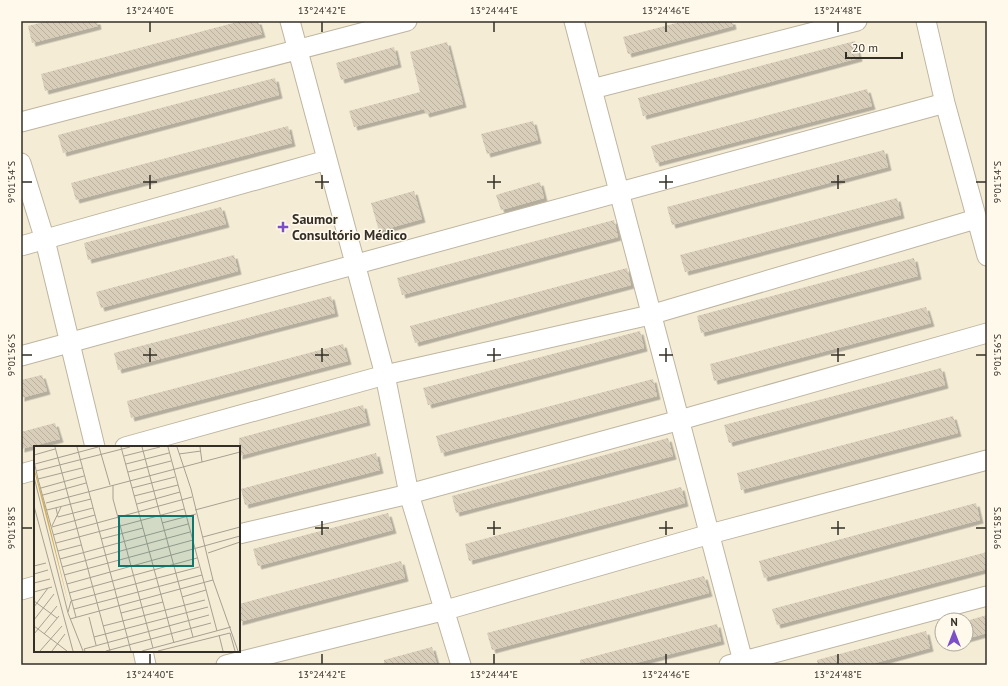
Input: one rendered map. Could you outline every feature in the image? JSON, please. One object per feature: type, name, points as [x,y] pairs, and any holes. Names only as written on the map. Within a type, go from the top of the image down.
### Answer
[{"type":"street","points":[[290,21],[385,375],[409,494],[446,610],[461,665]]},
{"type":"street","points":[[21,122],[407,21]]},
{"type":"street","points":[[574,21],[650,314],[710,534],[739,664],[987,596]]},
{"type":"street","points":[[592,89],[857,21]]},
{"type":"street","points":[[926,21],[945,103],[987,256]]},
{"type":"street","points":[[21,356],[945,103]]},
{"type":"street","points":[[21,246],[328,160]]},
{"type":"street","points":[[21,163],[45,240],[69,343],[96,446]]},
{"type":"street","points":[[129,446],[385,375],[650,314],[976,219]]},
{"type":"street","points":[[240,534],[409,494],[680,420],[987,333]]},
{"type":"street","points":[[226,665],[446,610],[710,534],[987,460]]},
{"type":"street","points":[[21,474],[34,470]]},
{"type":"street","points":[[21,590],[34,586]]},
{"type":"street","points":[[143,652],[146,665]]},
{"type":"building","points":[[48,21],[97,21],[98,26],[32,43],[28,26]]},
{"type":"building","points":[[241,21],[258,21],[262,34],[45,91],[41,74]]},
{"type":"building","points":[[684,21],[732,21],[733,26],[628,54],[623,37]]},
{"type":"building","points":[[855,41],[859,58],[643,116],[638,98]]},
{"type":"building","points":[[447,42],[463,104],[426,114],[424,109],[354,127],[349,111],[420,92],[410,52]]},
{"type":"building","points":[[394,47],[398,64],[341,80],[336,63]]},
{"type":"building","points":[[275,78],[279,95],[63,153],[58,135]]},
{"type":"building","points":[[867,89],[872,106],[656,163],[651,146]]},
{"type":"building","points":[[533,121],[538,140],[487,154],[481,134]]},
{"type":"building","points":[[288,126],[292,143],[76,200],[71,183]]},
{"type":"building","points":[[884,150],[888,167],[672,225],[667,207]]},
{"type":"building","points":[[540,182],[544,198],[501,210],[496,195]]},
{"type":"building","points":[[414,191],[422,219],[379,231],[371,203]]},
{"type":"building","points":[[897,198],[901,215],[685,272],[680,255]]},
{"type":"building","points":[[221,207],[226,224],[88,260],[84,243]]},
{"type":"building","points":[[614,220],[618,237],[402,295],[397,278]]},
{"type":"building","points":[[234,255],[238,271],[101,308],[96,292]]},
{"type":"building","points":[[914,258],[918,276],[701,333],[697,316]]},
{"type":"building","points":[[627,268],[631,285],[415,343],[410,326]]},
{"type":"building","points":[[331,296],[335,313],[118,370],[114,353]]},
{"type":"building","points":[[926,307],[931,323],[714,381],[710,364]]},
{"type":"building","points":[[640,331],[644,348],[428,405],[423,388]]},
{"type":"building","points":[[343,344],[348,361],[131,418],[127,401]]},
{"type":"building","points":[[941,368],[945,385],[729,443],[724,425]]},
{"type":"building","points":[[42,375],[47,391],[21,398],[21,380]]},
{"type":"building","points":[[653,379],[657,396],[441,453],[436,436]]},
{"type":"building","points":[[363,405],[367,422],[240,456],[239,438]]},
{"type":"building","points":[[953,416],[958,433],[741,490],[737,473]]},
{"type":"building","points":[[55,423],[60,439],[21,449],[21,432]]},
{"type":"building","points":[[668,438],[673,456],[456,513],[452,496]]},
{"type":"building","points":[[376,453],[380,470],[245,505],[241,489]]},
{"type":"building","points":[[681,487],[685,503],[469,561],[465,544]]},
{"type":"building","points":[[976,503],[980,520],[764,578],[759,561]]},
{"type":"building","points":[[388,513],[393,530],[258,566],[253,549]]},
{"type":"building","points":[[987,552],[987,569],[777,625],[772,609]]},
{"type":"building","points":[[401,561],[405,578],[240,622],[240,604]]},
{"type":"building","points":[[704,576],[709,593],[492,650],[487,633]]},
{"type":"building","points":[[987,615],[987,633],[974,637],[974,619]]},
{"type":"building","points":[[717,624],[721,641],[628,665],[580,665],[580,660]]},
{"type":"building","points":[[926,631],[930,648],[868,665],[818,665],[817,660]]},
{"type":"building","points":[[432,647],[437,665],[384,665],[384,660]]},
{"type":"place","name":"Saumor Consultório Médico","points":[[283,227]]}]
